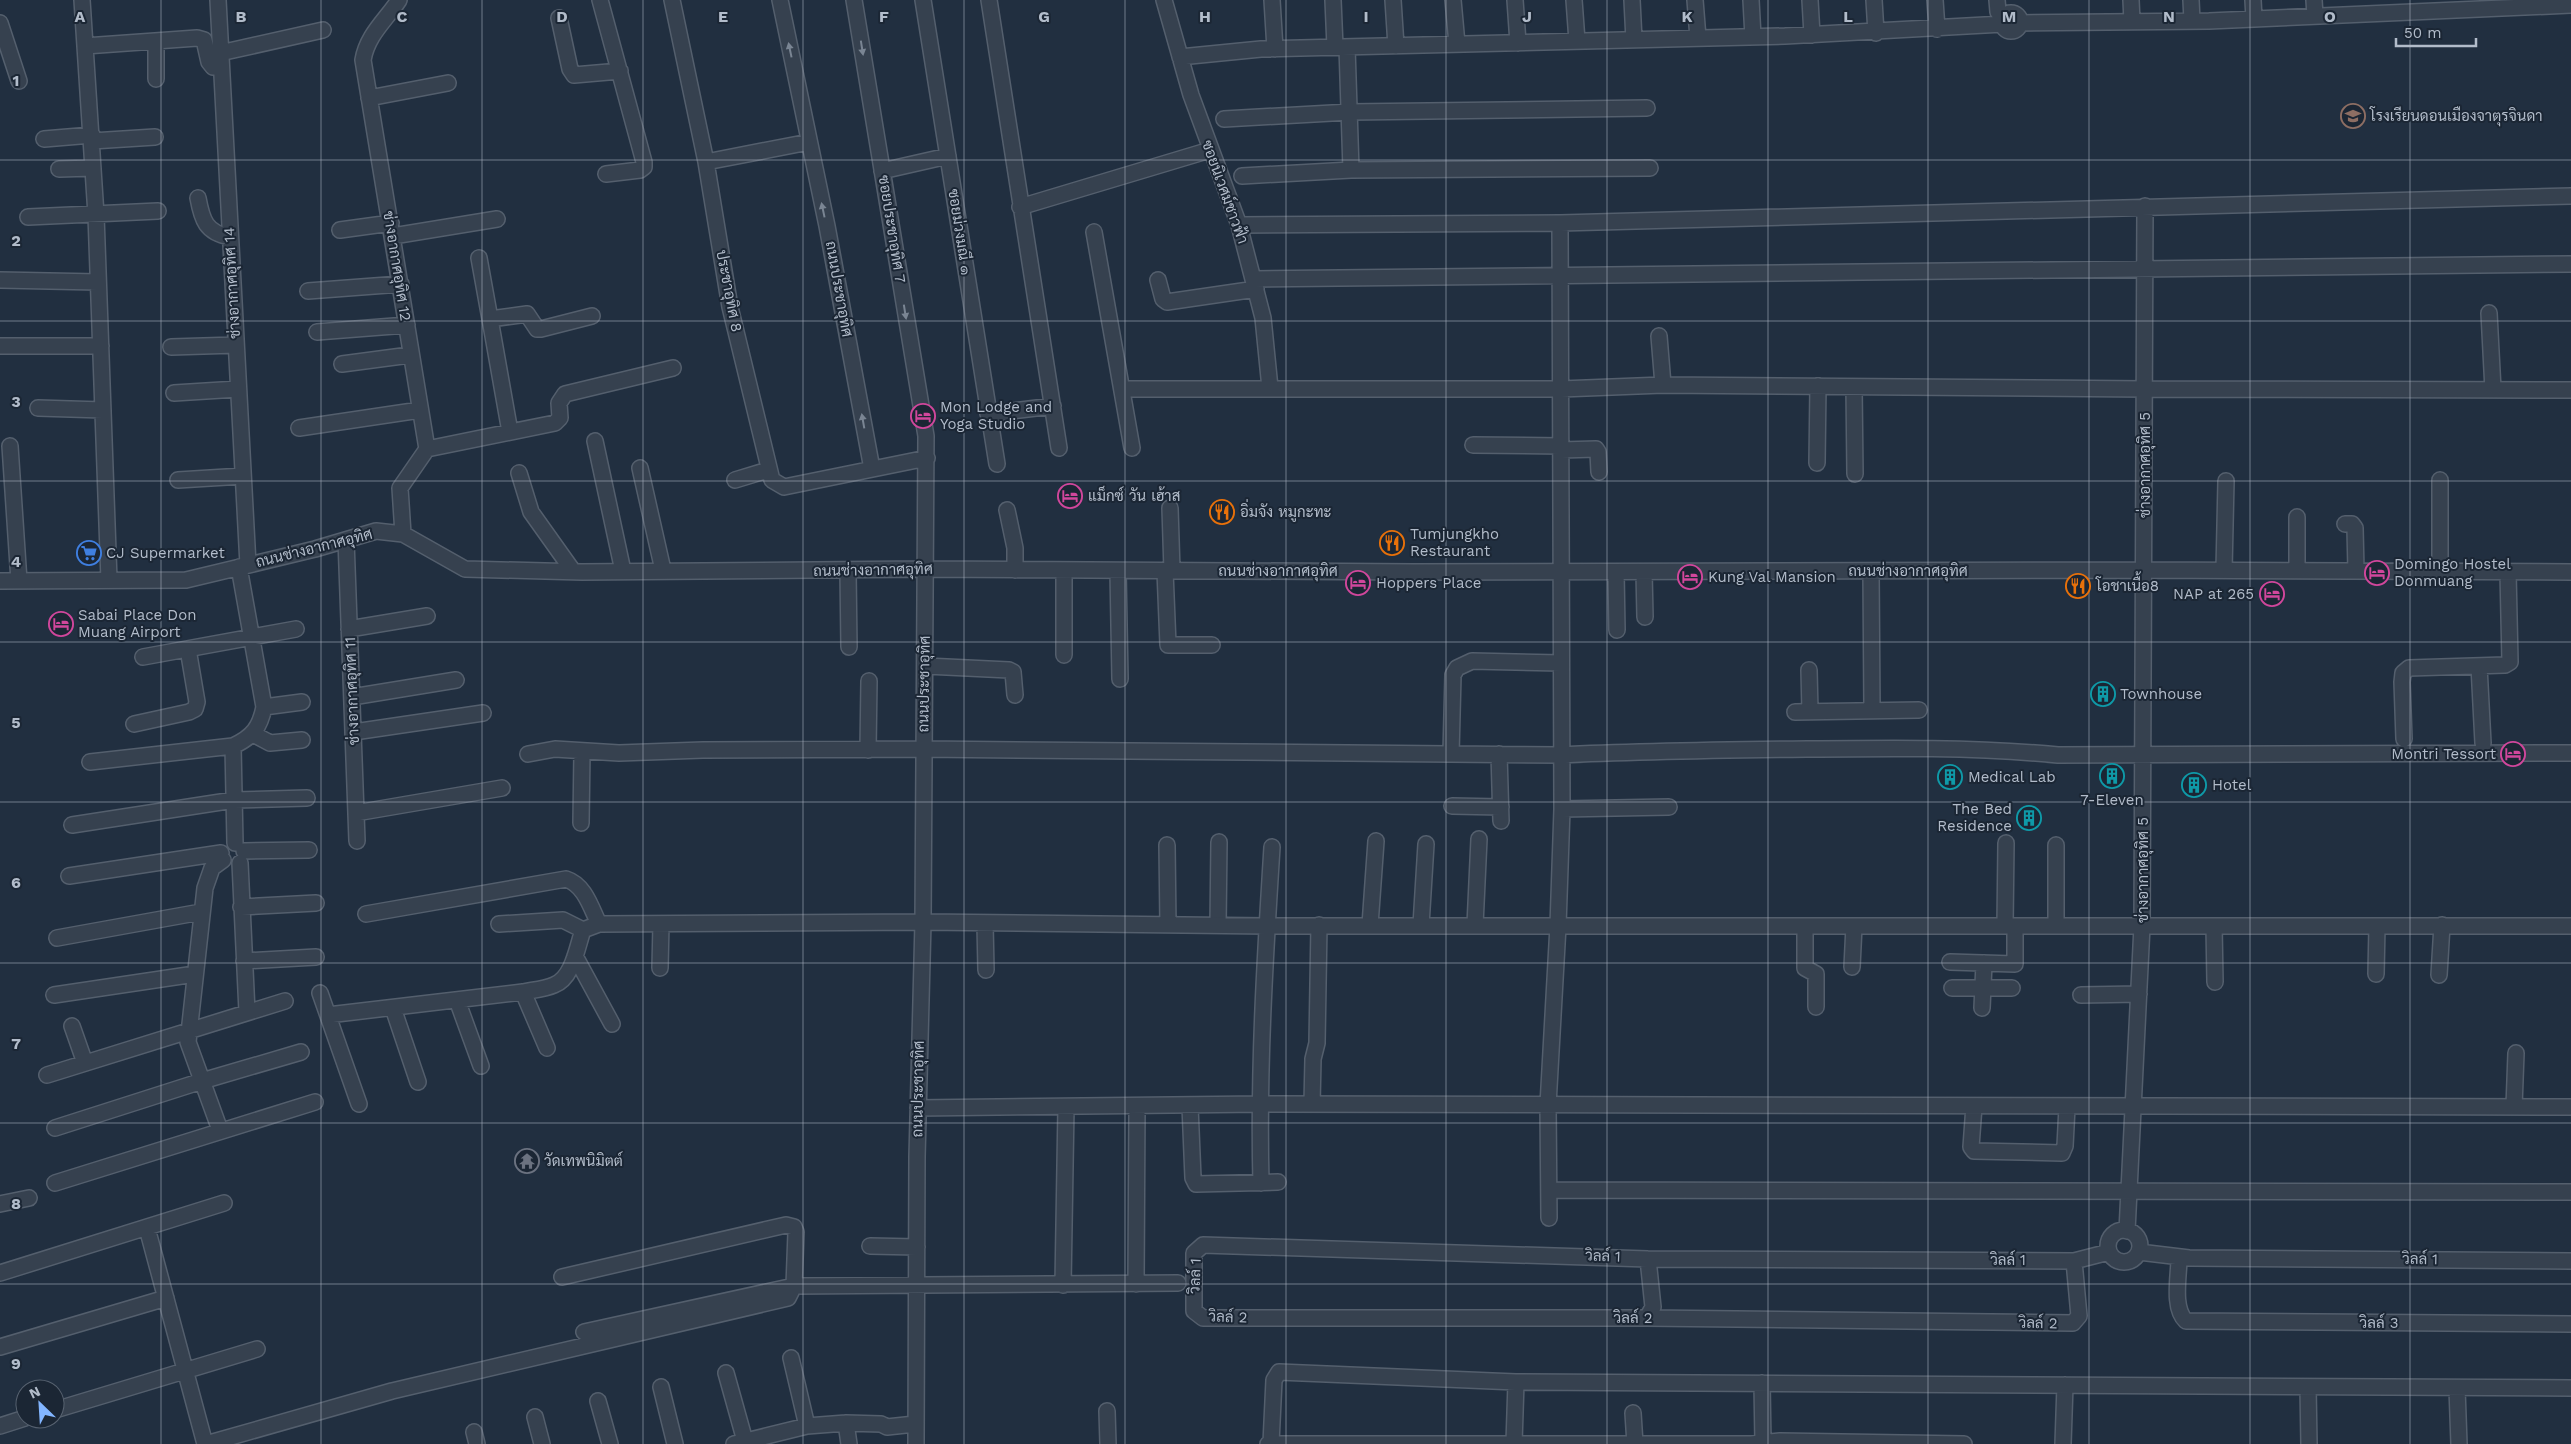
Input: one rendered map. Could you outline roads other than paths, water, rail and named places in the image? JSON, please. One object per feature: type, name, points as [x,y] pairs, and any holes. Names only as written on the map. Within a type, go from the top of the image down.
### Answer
[{"type":"street","points":[[82,0],[96,215],[109,580]]},
{"type":"street","name":"ช่างอากาศอุทิศ 14","points":[[218,0],[243,476],[243,566],[252,637],[264,707]]},
{"type":"street","name":"ช่างอากาศอุทิศ 12","points":[[399,0],[365,48],[363,60],[401,284],[410,355],[427,449]]},
{"type":"street","points":[[600,0],[644,167],[640,170],[606,174]]},
{"type":"street","name":"ประชาอุทิศ 8","points":[[672,0],[706,162],[730,307],[768,470]]},
{"type":"street","name":"ถนนประชาอุทิศ","points":[[780,0],[872,469]]},
{"type":"street","name":"ซอยประชาอุทิศ 7","points":[[854,0],[926,436],[927,458]]},
{"type":"street","name":"ซอยม่วงมณี ๑","points":[[923,0],[997,464]]},
{"type":"street","points":[[988,0],[1059,448]]},
{"type":"street","name":"ซอยนิเวศม์ชาวฟ้า","points":[[1164,0],[1210,150],[1239,225],[1262,318],[1270,388]]},
{"type":"street","points":[[1272,0],[1275,49]]},
{"type":"street","points":[[1333,0],[1350,112],[1351,170]]},
{"type":"street","points":[[1393,0],[1396,46]]},
{"type":"street","points":[[1454,0],[1457,44]]},
{"type":"street","points":[[1515,0],[1518,43]]},
{"type":"street","points":[[1574,0],[1577,41]]},
{"type":"street","points":[[1632,0],[1634,40]]},
{"type":"street","points":[[1696,0],[1698,38]]},
{"type":"street","points":[[1751,0],[1753,37]]},
{"type":"street","points":[[1810,0],[1812,35]]},
{"type":"street","points":[[1874,0],[1876,33]]},
{"type":"street","points":[[1935,0],[1937,29]]},
{"type":"street","points":[[1997,0],[1998,12],[2005,28],[2014,30],[2020,23],[2254,19],[2315,16],[2375,7],[2562,3]]},
{"type":"street","points":[[2131,0],[2132,22]]},
{"type":"street","points":[[2191,0],[2192,21]]},
{"type":"street","points":[[2253,0],[2254,19]]},
{"type":"street","points":[[2314,0],[2315,16]]},
{"type":"street","points":[[559,18],[570,70],[574,75],[620,72]]},
{"type":"street","points":[[1180,57],[1275,49],[1876,33],[1937,29],[2003,21]]},
{"type":"street","points":[[0,23],[19,81]]},
{"type":"street","points":[[85,46],[197,38],[204,40],[209,62],[214,67],[220,60],[323,30]]},
{"type":"street","points":[[156,41],[156,79]]},
{"type":"street","points":[[369,98],[448,83]]},
{"type":"street","points":[[1224,119],[1350,112],[1647,108]]},
{"type":"street","points":[[44,138],[154,137]]},
{"type":"street","points":[[706,162],[809,142]]},
{"type":"street","points":[[1020,207],[1210,150]]},
{"type":"street","points":[[882,171],[948,156]]},
{"type":"street","points":[[59,169],[93,168]]},
{"type":"street","points":[[1242,176],[1351,170],[1650,168]]},
{"type":"street","points":[[1239,225],[1560,223],[2571,196]]},
{"type":"street","points":[[198,198],[202,221],[209,230],[230,237]]},
{"type":"street","name":"ช่างอากาศอุทิศ 5","points":[[2127,1231],[2142,926],[2145,206]]},
{"type":"street","points":[[28,217],[158,211]]},
{"type":"street","points":[[340,230],[392,230],[497,219]]},
{"type":"street","points":[[1549,1218],[1548,1105],[1558,926],[1562,809],[1560,755],[1562,572],[1560,223]]},
{"type":"street","points":[[1094,232],[1132,448]]},
{"type":"street","points":[[480,258],[510,432]]},
{"type":"street","points":[[1158,280],[1163,299],[1167,302],[1255,284],[1560,276],[2571,264]]},
{"type":"street","points":[[0,280],[98,282]]},
{"type":"street","points":[[308,292],[401,284]]},
{"type":"street","points":[[2489,313],[2493,390]]},
{"type":"street","points":[[490,319],[527,314],[537,330],[592,316]]},
{"type":"street","points":[[317,332],[407,325]]},
{"type":"street","points":[[1659,336],[1663,385]]},
{"type":"street","points":[[171,347],[236,345]]},
{"type":"street","points":[[0,346],[101,346]]},
{"type":"street","points":[[342,364],[410,355]]},
{"type":"street","points":[[403,534],[400,488],[427,449],[558,422],[559,403],[565,394],[672,368]]},
{"type":"street","points":[[1122,389],[1561,389],[1663,385],[2145,390],[2571,390]]},
{"type":"street","points":[[1817,463],[1818,386]]},
{"type":"street","points":[[1854,387],[1855,474]]},
{"type":"street","points":[[174,393],[238,389]]},
{"type":"street","points":[[988,414],[1053,406]]},
{"type":"street","points":[[38,408],[103,410]]},
{"type":"street","points":[[299,428],[420,410]]},
{"type":"street","points":[[595,442],[623,570]]},
{"type":"street","points":[[1473,445],[1596,449],[1598,452],[1599,472]]},
{"type":"street","points":[[10,446],[18,581]]},
{"type":"street","points":[[735,480],[768,470],[772,480],[784,487],[927,458]]},
{"type":"street","name":"ถนนประชาอุทิศ","points":[[916,1444],[910,1424],[916,1286],[923,922],[923,749],[926,666],[924,569],[927,458]]},
{"type":"street","points":[[640,468],[662,570]]},
{"type":"street","points":[[519,472],[531,512],[573,571]]},
{"type":"street","points":[[178,480],[243,476]]},
{"type":"street","points":[[2440,480],[2440,572]]},
{"type":"street","points":[[2224,570],[2226,481]]},
{"type":"street","points":[[1170,508],[1168,645],[1212,645]]},
{"type":"street","points":[[1007,510],[1015,548],[1015,570]]},
{"type":"street","points":[[2297,517],[2297,571]]},
{"type":"street","points":[[2345,524],[2352,524],[2354,528],[2356,571]]},
{"type":"street","name":"ถนนช่างอากาศอุทิศ","points":[[0,581],[186,580],[376,531],[403,534],[465,569],[573,571],[848,571],[924,569],[1562,572],[2144,570],[2571,572]]},
{"type":"street","name":"ช่างอากาศอุทิศ 11","points":[[346,540],[357,841]]},
{"type":"street","points":[[848,571],[849,647]]},
{"type":"street","points":[[1064,571],[1064,655]]},
{"type":"street","points":[[1118,571],[1120,678]]},
{"type":"street","points":[[1616,572],[1617,630]]},
{"type":"street","points":[[1644,572],[1645,617]]},
{"type":"street","points":[[1871,572],[1872,710]]},
{"type":"street","points":[[2404,739],[2403,673],[2409,668],[2506,665],[2510,662],[2508,572]]},
{"type":"street","points":[[349,629],[427,616]]},
{"type":"street","points":[[143,657],[296,629]]},
{"type":"street","points":[[134,724],[189,712],[194,708],[196,702],[188,649]]},
{"type":"street","points":[[1451,754],[1453,675],[1457,668],[1472,661],[1561,663]]},
{"type":"street","points":[[926,666],[1010,670],[1014,672],[1015,695]]},
{"type":"street","points":[[2479,666],[2483,743]]},
{"type":"street","points":[[1809,670],[1802,712],[1919,710]]},
{"type":"street","points":[[352,697],[456,680]]},
{"type":"street","points":[[868,750],[869,681]]},
{"type":"street","points":[[90,762],[233,746],[254,734],[259,726],[264,707],[302,702]]},
{"type":"street","points":[[354,732],[483,713]]},
{"type":"street","points":[[254,734],[270,743],[302,740]]},
{"type":"street","points":[[233,746],[234,800],[240,852],[247,1012]]},
{"type":"street","points":[[528,754],[555,749],[582,752],[923,749],[1560,755],[1650,750],[1870,748],[2020,752],[2058,755],[2571,753]]},
{"type":"street","points":[[582,752],[582,823]]},
{"type":"street","points":[[1452,806],[1501,814],[1499,754]]},
{"type":"street","points":[[356,812],[502,788]]},
{"type":"street","points":[[72,824],[234,800],[307,798]]},
{"type":"street","points":[[1562,809],[1669,807]]},
{"type":"street","points":[[1475,925],[1479,839]]},
{"type":"street","points":[[1370,925],[1376,841]]},
{"type":"street","points":[[1218,925],[1219,842]]},
{"type":"street","points":[[1950,962],[2015,964],[2010,926],[2006,843]]},
{"type":"street","points":[[1421,925],[1426,844]]},
{"type":"street","points":[[1167,845],[1168,924]]},
{"type":"street","points":[[2056,845],[2056,926]]},
{"type":"street","points":[[220,1130],[192,1057],[188,1030],[201,912],[208,875],[222,857],[223,847],[240,852],[308,850]]},
{"type":"street","points":[[1261,1183],[1261,1104],[1267,926],[1272,847]]},
{"type":"street","points":[[69,876],[222,857],[234,866],[240,852]]},
{"type":"street","points":[[366,914],[566,879],[575,882],[584,892],[599,924]]},
{"type":"street","points":[[241,907],[316,903]]},
{"type":"street","points":[[57,938],[201,912]]},
{"type":"street","points":[[499,924],[563,920],[583,930],[599,924],[923,922],[1267,926],[2571,926]]},
{"type":"street","points":[[660,968],[661,924]]},
{"type":"street","points":[[986,924],[986,970]]},
{"type":"street","points":[[1312,1104],[1313,1060],[1317,1042],[1318,925]]},
{"type":"street","points":[[2439,975],[2442,925]]},
{"type":"street","points":[[1805,926],[1805,968],[1816,974],[1816,1007]]},
{"type":"street","points":[[1852,968],[1854,926]]},
{"type":"street","points":[[2214,926],[2215,982]]},
{"type":"street","points":[[2376,974],[2377,926]]},
{"type":"street","points":[[328,1015],[523,992],[554,985],[563,980],[575,956],[583,930]]},
{"type":"street","points":[[575,956],[612,1024]]},
{"type":"street","points":[[244,961],[316,957]]},
{"type":"street","points":[[1982,1008],[1984,963]]},
{"type":"street","points":[[54,995],[195,974]]},
{"type":"street","points":[[1952,988],[2012,988]]},
{"type":"street","points":[[523,992],[547,1048]]},
{"type":"street","points":[[320,993],[359,1104]]},
{"type":"street","points":[[2081,995],[2139,994]]},
{"type":"street","points":[[456,1000],[481,1066]]},
{"type":"street","points":[[47,1075],[285,1001]]},
{"type":"street","points":[[392,1008],[418,1082]]},
{"type":"street","points":[[72,1026],[85,1062]]},
{"type":"street","points":[[55,1128],[202,1081],[301,1052]]},
{"type":"street","points":[[2514,1107],[2516,1054]]},
{"type":"street","points":[[55,1183],[220,1130],[315,1102]]},
{"type":"street","points":[[918,1108],[1261,1104],[2571,1107]]},
{"type":"street","points":[[1136,1284],[1137,1106]]},
{"type":"street","points":[[1190,1106],[1193,1178],[1196,1184],[1278,1182]]},
{"type":"street","points":[[1974,1106],[1971,1147],[1974,1151],[2062,1153],[2065,1146],[2067,1107]]},
{"type":"street","points":[[1063,1285],[1066,1107]]},
{"type":"street","points":[[1550,1190],[2571,1192]]},
{"type":"street","points":[[0,1204],[29,1198]]},
{"type":"street","points":[[0,1273],[224,1203]]},
{"type":"street","points":[[147,1228],[184,1372],[205,1444],[392,1391],[788,1298],[794,1286],[796,1232],[791,1225],[562,1277]]},
{"type":"street","points":[[2127,1231],[2136,1236],[2140,1247],[2139,1252],[2130,1261],[2124,1262],[2118,1261],[2109,1252],[2108,1247],[2112,1236],[2116,1233],[2127,1231]]},
{"type":"street","name":"วิลล์ 1","points":[[1194,1311],[1194,1254],[1203,1245],[1648,1259],[2074,1261],[2109,1252]]},
{"type":"street","points":[[870,1246],[917,1247]]},
{"type":"street","name":"วิลล์ 1","points":[[2139,1252],[2178,1258],[2571,1261]]},
{"type":"street","name":"วิลล์ 3","points":[[2178,1258],[2179,1308],[2181,1316],[2186,1320],[2571,1324]]},
{"type":"street","points":[[1647,1318],[1654,1307],[1648,1259]]},
{"type":"street","name":"วิลล์ 2","points":[[1194,1311],[1203,1318],[1647,1318],[2073,1323],[2078,1316],[2074,1261]]},
{"type":"street","points":[[584,1332],[794,1286],[1178,1283]]},
{"type":"street","points":[[0,1347],[166,1298]]},
{"type":"street","points":[[65,1407],[258,1349]]},
{"type":"street","points":[[791,1358],[807,1426]]},
{"type":"street","points":[[1964,1444],[1270,1443],[1274,1380],[1279,1372],[1516,1382],[2571,1388]]},
{"type":"street","points":[[726,1373],[739,1443],[807,1426],[846,1423],[881,1424],[886,1420],[900,1420],[910,1424]]},
{"type":"street","points":[[1514,1443],[1516,1382]]},
{"type":"street","points":[[1762,1383],[1763,1443]]},
{"type":"street","points":[[2063,1444],[2065,1385]]},
{"type":"street","points":[[660,1387],[675,1444]]},
{"type":"street","points":[[2308,1387],[2308,1444]]},
{"type":"street","points":[[2457,1388],[2458,1444]]},
{"type":"street","points":[[598,1401],[610,1444]]},
{"type":"street","points":[[1107,1411],[1108,1444]]},
{"type":"street","points":[[1633,1414],[1635,1444]]},
{"type":"street","points":[[535,1417],[542,1444]]},
{"type":"street","points":[[0,1426],[15,1421]]},
{"type":"street","points":[[846,1423],[849,1444]]},
{"type":"place","name":"โรงเรียนดอนเมืองจาตุรจินดา","points":[[2353,116]]},
{"type":"place","name":"Mon Lodge and Yoga Studio","points":[[923,416]]},
{"type":"place","name":"แม็กซ์ วัน เฮ้าส","points":[[1070,496]]},
{"type":"place","name":"อิ่มจัง หมูกะทะ","points":[[1222,512]]},
{"type":"place","name":"Tumjungkho Restaurant","points":[[1392,543]]},
{"type":"place","name":"CJ Supermarket","points":[[89,553]]},
{"type":"place","name":"Domingo Hostel Donmuang","points":[[2377,573]]},
{"type":"place","name":"Kung Val Mansion","points":[[1690,577]]},
{"type":"place","name":"Hoppers Place","points":[[1358,583]]},
{"type":"place","name":"โอชาเนื้อ8","points":[[2078,586]]},
{"type":"place","name":"NAP at 265","points":[[2272,594]]},
{"type":"place","name":"Sabai Place Don Muang Airport","points":[[61,624]]},
{"type":"place","name":"Townhouse","points":[[2103,694]]},
{"type":"place","name":"Montri Tessort","points":[[2513,754]]},
{"type":"place","name":"7-Eleven","points":[[2112,776]]},
{"type":"place","name":"Medical Lab","points":[[1950,777]]},
{"type":"place","name":"Hotel","points":[[2194,785]]},
{"type":"place","name":"The Bed Residence","points":[[2029,818]]},
{"type":"place","name":"วัดเทพนิมิตต์","points":[[527,1161]]}]
